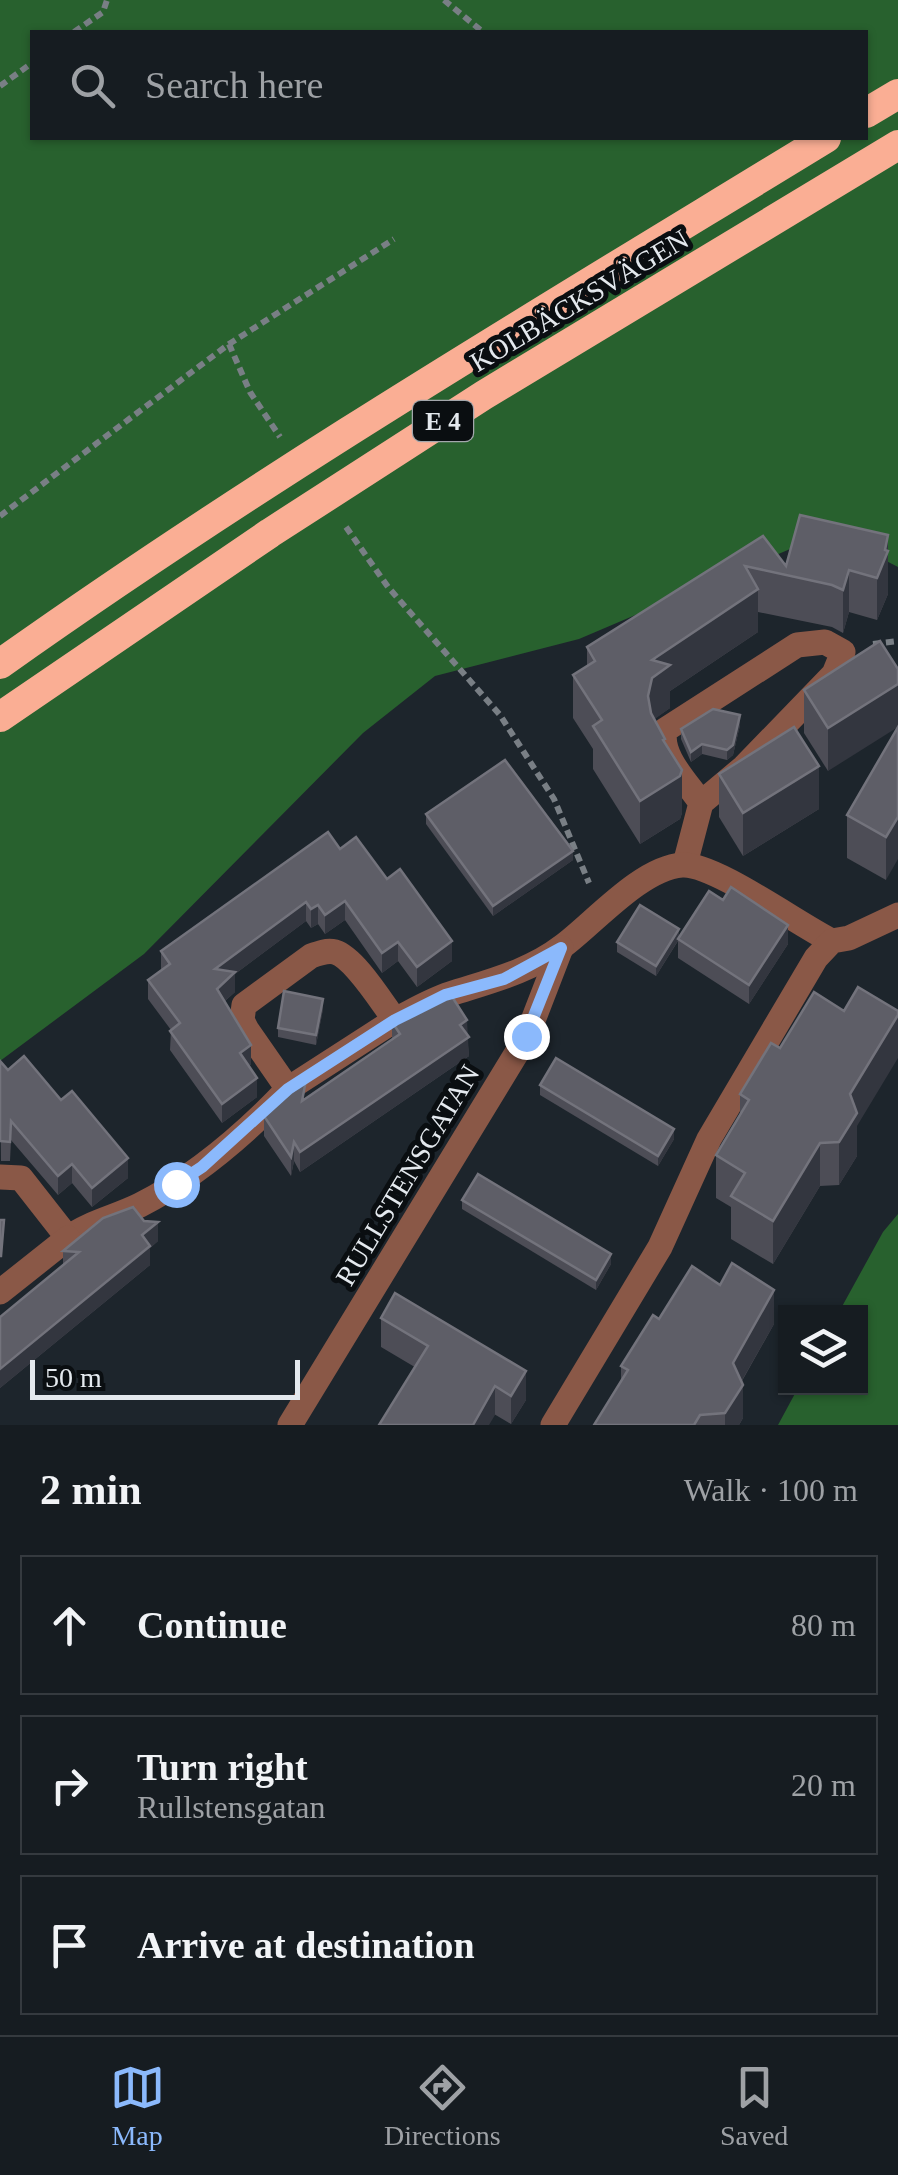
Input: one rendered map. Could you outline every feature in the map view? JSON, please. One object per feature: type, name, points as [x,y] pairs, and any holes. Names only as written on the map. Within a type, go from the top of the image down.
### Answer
[{"type":"highway","points":[[868,113],[898,94]]},
{"type":"highway","name":"KOLBÄCKSVÄGEN","points":[[0,664],[243,500],[450,368],[823,140]]},
{"type":"highway","name":"KOLBÄCKSVÄGEN","points":[[0,717],[270,533],[484,395],[898,146]]},
{"type":"street","points":[[684,864],[701,803],[744,767],[834,674],[843,652],[824,642],[797,645],[664,730],[666,750],[701,803]]},
{"type":"street","points":[[0,1292],[81,1229],[139,1206],[202,1167],[288,1089],[395,1020],[445,995],[504,979],[561,948],[618,898],[684,864],[716,874],[832,940],[849,938],[898,915]]},
{"type":"street","points":[[553,1425],[660,1247],[709,1138],[816,958],[832,940]]},
{"type":"street","name":"RULLSTENSGATAN","points":[[290,1425],[526,1036],[561,948]]},
{"type":"street","points":[[288,1089],[246,1030],[242,1012],[244,1005],[311,956],[334,952],[342,956],[395,1020]]},
{"type":"street","points":[[0,1177],[20,1178],[68,1238]]},
{"type":"path","points":[[77,30],[102,12],[107,0]]},
{"type":"path","points":[[444,0],[481,30]]},
{"type":"path","points":[[0,86],[30,64]]},
{"type":"path","points":[[0,516],[229,344],[394,240]]},
{"type":"path","points":[[229,344],[250,392],[284,442]]},
{"type":"path","points":[[346,527],[388,587],[500,715],[554,799],[589,878],[588,924]]},
{"type":"green space","points":[[0,0],[898,0],[898,567],[830,532],[579,639],[435,676],[363,733],[144,954],[0,1061]]},
{"type":"green space","points":[[898,1214],[898,1425],[778,1425],[794,1395],[868,1395],[868,1305],[843,1305],[883,1232]]},
{"type":"building","points":[[800,515],[888,535],[888,551],[877,578],[849,570],[843,590],[745,566],[758,589],[652,660],[670,665],[652,678],[648,696],[663,740],[682,770],[680,776],[640,801],[593,726],[602,720],[573,675],[595,661],[587,647],[763,536],[786,566]]},
{"type":"building","points":[[880,641],[898,669],[898,684],[828,728],[804,690]]},
{"type":"building","points":[[713,709],[740,715],[733,745],[727,750],[702,744],[691,752],[681,729]]},
{"type":"building","points":[[794,727],[819,766],[743,813],[719,774]]},
{"type":"building","points":[[898,727],[898,817],[886,837],[847,815]]},
{"type":"building","points":[[505,760],[573,851],[493,906],[426,814]]},
{"type":"building","points":[[328,832],[340,849],[356,837],[387,879],[400,869],[452,941],[417,967],[398,942],[382,953],[345,901],[325,915],[318,905],[311,909],[306,902],[215,969],[235,972],[217,989],[251,1045],[240,1053],[257,1078],[222,1104],[170,1031],[180,1023],[148,980],[170,964],[161,951]]},
{"type":"building","points":[[731,887],[788,925],[749,985],[678,939],[709,891],[723,900]]},
{"type":"building","points":[[640,905],[679,929],[656,966],[617,942]]},
{"type":"building","points":[[858,987],[898,1011],[898,1015],[850,1094],[857,1113],[839,1142],[820,1143],[773,1221],[731,1196],[745,1173],[716,1155],[749,1100],[740,1094],[771,1043],[780,1048],[814,992],[844,1011]]},
{"type":"building","points":[[284,991],[323,999],[316,1035],[278,1028]]},
{"type":"building","points":[[449,992],[467,1020],[460,1025],[469,1037],[300,1152],[294,1142],[291,1157],[264,1116],[306,1080],[302,1101],[400,1034],[392,1022]]},
{"type":"building","points":[[24,1056],[61,1100],[72,1091],[128,1158],[92,1188],[72,1164],[58,1176],[11,1121],[10,1142],[0,1141],[0,1061],[8,1070]]},
{"type":"building","points":[[556,1058],[674,1129],[658,1156],[540,1085]]},
{"type":"building","points":[[478,1174],[611,1254],[596,1280],[462,1200]]},
{"type":"building","points":[[133,1207],[144,1221],[158,1222],[142,1235],[150,1246],[0,1369],[0,1317],[79,1252],[63,1251],[103,1218]]},
{"type":"building","points":[[0,1220],[4,1220],[1,1256],[0,1256]]},
{"type":"building","points":[[732,1263],[774,1290],[733,1363],[743,1385],[725,1413],[700,1415],[694,1425],[594,1425],[628,1370],[621,1366],[653,1315],[659,1319],[692,1266],[720,1285]]},
{"type":"building","points":[[395,1293],[526,1371],[511,1396],[495,1386],[473,1425],[379,1425],[428,1346],[381,1318]]},
{"type":"route","points":[[176,1184],[202,1167],[288,1089],[395,1020],[445,995],[504,979],[561,948],[526,1036]]}]
